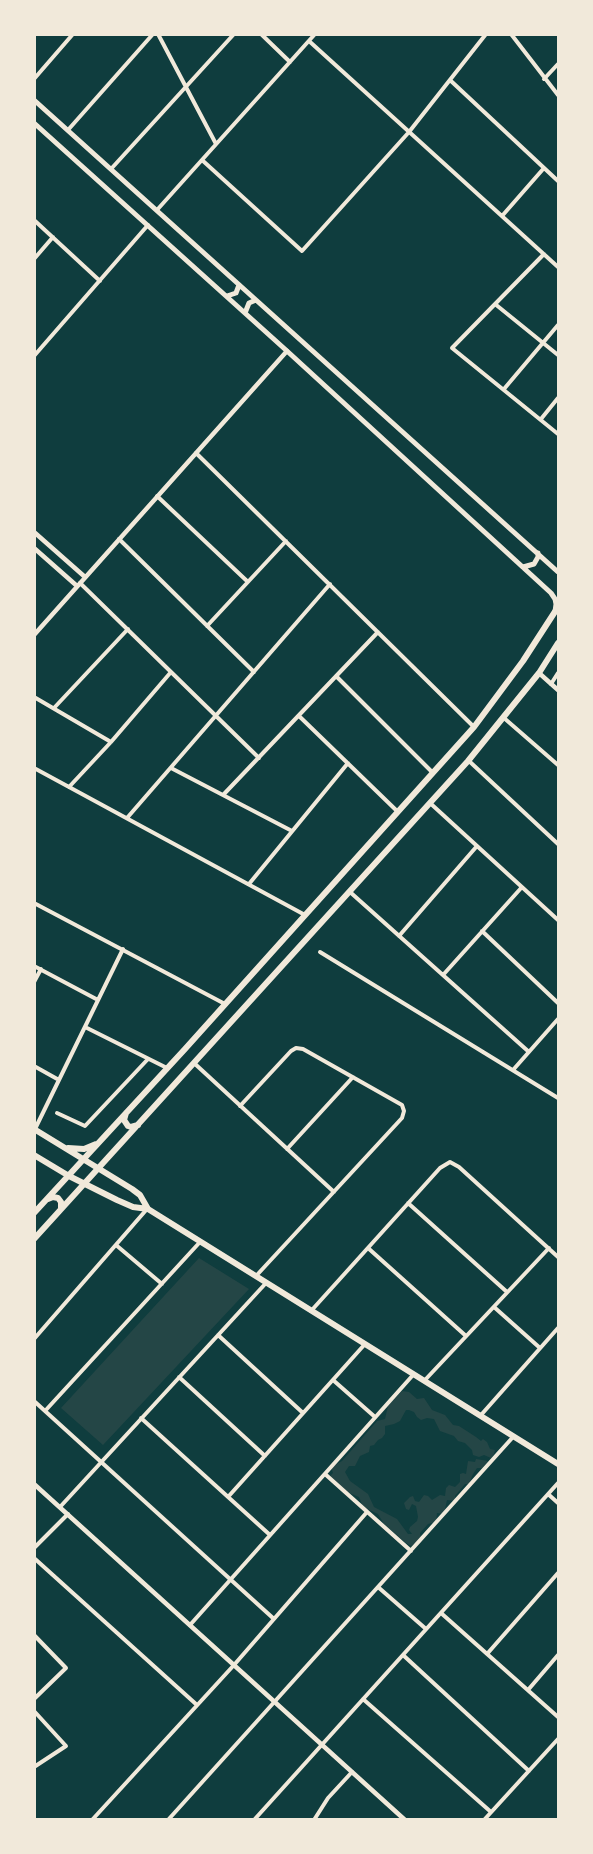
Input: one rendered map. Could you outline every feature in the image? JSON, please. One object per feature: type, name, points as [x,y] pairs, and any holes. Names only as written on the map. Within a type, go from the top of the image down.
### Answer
[{"type":"main road","points":[[34,100],[558,572]]},
{"type":"main road","points":[[34,123],[523,567],[555,598],[554,614]]},
{"type":"main road","points":[[227,296],[236,293],[239,285]]},
{"type":"main road","points":[[245,313],[249,303],[256,300]]},
{"type":"main road","points":[[523,567],[534,564],[538,553]]},
{"type":"main road","points":[[34,1213],[127,1113],[474,727],[504,689],[558,607]]},
{"type":"main road","points":[[34,1239],[468,761],[539,673],[558,643]]},
{"type":"main road","points":[[127,1113],[125,1123],[131,1127],[138,1125]]},
{"type":"main road","points":[[35,1129],[140,1195],[148,1209]]},
{"type":"main road","points":[[61,1146],[84,1149],[101,1140]]},
{"type":"main road","points":[[34,1155],[69,1176],[133,1207],[148,1209],[558,1464]]},
{"type":"main road","points":[[53,1166],[58,1177],[55,1191]]},
{"type":"main road","points":[[48,1198],[60,1200],[62,1204],[59,1212]]},
{"type":"street","points":[[34,79],[74,34]]},
{"type":"street","points":[[68,130],[155,34],[216,144]]},
{"type":"street","points":[[111,169],[234,34]]},
{"type":"street","points":[[261,34],[290,62]]},
{"type":"street","points":[[157,210],[315,34]]},
{"type":"street","points":[[202,160],[302,251],[409,132],[486,34]]},
{"type":"street","points":[[514,36],[558,95]]},
{"type":"street","points":[[309,41],[558,267]]},
{"type":"street","points":[[544,79],[558,64]]},
{"type":"street","points":[[451,81],[558,181]]},
{"type":"street","points":[[502,216],[544,168]]},
{"type":"street","points":[[34,220],[100,281]]},
{"type":"street","points":[[34,356],[148,225]]},
{"type":"street","points":[[34,259],[53,237]]},
{"type":"street","points":[[544,254],[452,348],[558,434]]},
{"type":"street","points":[[495,304],[558,355]]},
{"type":"street","points":[[504,389],[558,325]]},
{"type":"street","points":[[35,632],[287,351]]},
{"type":"street","points":[[541,419],[558,398]]},
{"type":"street","points":[[196,453],[474,727]]},
{"type":"street","points":[[157,496],[248,582]]},
{"type":"street","points":[[34,532],[85,578]]},
{"type":"street","points":[[119,539],[254,672]]},
{"type":"street","points":[[207,626],[286,541]]},
{"type":"street","points":[[34,548],[66,576],[79,584],[128,629],[259,758]]},
{"type":"street","points":[[66,576],[72,575],[74,568]]},
{"type":"street","points":[[128,818],[330,584]]},
{"type":"street","points":[[54,708],[128,629]]},
{"type":"street","points":[[224,794],[378,632]]},
{"type":"street","points":[[69,787],[171,672]]},
{"type":"street","points":[[539,673],[558,690]]},
{"type":"street","points":[[551,684],[558,673]]},
{"type":"street","points":[[336,676],[432,772]]},
{"type":"street","points":[[34,697],[111,742]]},
{"type":"street","points":[[299,716],[397,811]]},
{"type":"street","points":[[504,718],[558,765]]},
{"type":"street","points":[[468,761],[558,844]]},
{"type":"street","points":[[249,884],[348,763]]},
{"type":"street","points":[[34,768],[305,915]]},
{"type":"street","points":[[171,768],[292,831]]},
{"type":"street","points":[[430,803],[558,921]]},
{"type":"street","points":[[399,936],[477,846]]},
{"type":"street","points":[[443,975],[522,887]]},
{"type":"street","points":[[350,891],[529,1052]]},
{"type":"street","points":[[34,903],[225,1004]]},
{"type":"street","points":[[482,931],[558,1003]]},
{"type":"street","points":[[35,1129],[123,949]]},
{"type":"street","points":[[320,952],[558,1098]]},
{"type":"street","points":[[34,966],[98,1000]]},
{"type":"street","points":[[34,982],[41,969]]},
{"type":"street","points":[[513,1070],[558,1018]]},
{"type":"street","points":[[85,1027],[167,1068]]},
{"type":"street","points":[[240,1106],[296,1048],[303,1049],[354,1077],[402,1105],[404,1111],[402,1118],[255,1276]]},
{"type":"street","points":[[57,1113],[85,1126],[148,1059]]},
{"type":"street","points":[[194,1063],[333,1192]]},
{"type":"street","points":[[34,1066],[59,1080]]},
{"type":"street","points":[[287,1149],[354,1077]]},
{"type":"street","points":[[311,1311],[440,1168],[450,1162],[558,1257]]},
{"type":"street","points":[[408,1203],[507,1292]]},
{"type":"street","points":[[34,1339],[148,1209]]},
{"type":"street","points":[[45,1411],[200,1242]]},
{"type":"street","points":[[116,1245],[162,1284]]},
{"type":"street","points":[[368,1248],[466,1336]]},
{"type":"street","points":[[424,1381],[549,1248]]},
{"type":"street","points":[[60,1507],[266,1283]]},
{"type":"street","points":[[494,1307],[540,1348]]},
{"type":"street","points":[[480,1416],[558,1328]]},
{"type":"street","points":[[218,1335],[303,1413]]},
{"type":"street","points":[[228,1497],[365,1344]]},
{"type":"street","points":[[190,1626],[413,1374]]},
{"type":"street","points":[[179,1377],[265,1456]]},
{"type":"street","points":[[333,1380],[375,1418]]},
{"type":"street","points":[[34,1401],[274,1619]]},
{"type":"street","points":[[141,1418],[270,1535]]},
{"type":"street","points":[[168,1820],[513,1437]]},
{"type":"street","points":[[325,1474],[411,1551]]},
{"type":"street","points":[[254,1820],[558,1483]]},
{"type":"street","points":[[34,1484],[405,1820]]},
{"type":"street","points":[[548,1494],[558,1503]]},
{"type":"street","points":[[92,1820],[234,1665],[367,1512]]},
{"type":"street","points":[[34,1548],[68,1514]]},
{"type":"street","points":[[34,1558],[197,1705]]},
{"type":"street","points":[[488,1654],[558,1573]]},
{"type":"street","points":[[378,1587],[426,1629]]},
{"type":"street","points":[[441,1612],[558,1717]]},
{"type":"street","points":[[34,1635],[66,1668],[34,1699]]},
{"type":"street","points":[[402,1655],[529,1770]]},
{"type":"street","points":[[528,1690],[558,1655]]},
{"type":"street","points":[[363,1699],[491,1812]]},
{"type":"street","points":[[34,1711],[66,1746],[34,1767]]},
{"type":"street","points":[[484,1820],[558,1739]]},
{"type":"street","points":[[314,1820],[328,1798],[352,1772]]},
{"type":"shaded area","points":[[199,1258],[249,1289],[103,1445],[61,1408]]},
{"type":"shaded area","points":[[402,1391],[409,1392],[417,1399],[424,1398],[432,1410],[445,1415],[453,1425],[459,1426],[481,1441],[483,1439],[490,1449],[495,1450],[491,1458],[484,1455],[479,1457],[473,1455],[472,1450],[465,1443],[440,1431],[434,1419],[421,1420],[414,1412],[406,1410],[400,1421],[385,1426],[385,1434],[382,1438],[370,1446],[369,1452],[360,1456],[355,1466],[349,1466],[345,1472],[350,1481],[368,1494],[374,1507],[397,1519],[408,1534],[412,1534],[410,1527],[418,1517],[416,1506],[412,1504],[409,1510],[406,1509],[404,1503],[410,1497],[413,1496],[415,1501],[419,1502],[424,1495],[432,1500],[440,1495],[445,1496],[446,1488],[449,1485],[455,1487],[460,1482],[460,1474],[466,1474],[468,1461],[475,1462],[476,1459],[488,1461],[482,1468],[477,1468],[469,1484],[465,1484],[455,1496],[455,1501],[447,1500],[444,1514],[437,1513],[436,1522],[428,1524],[420,1533],[421,1539],[411,1546],[384,1524],[378,1514],[363,1507],[359,1497],[347,1492],[330,1476],[333,1473],[331,1467],[342,1461],[377,1421],[385,1419],[388,1406]]}]
